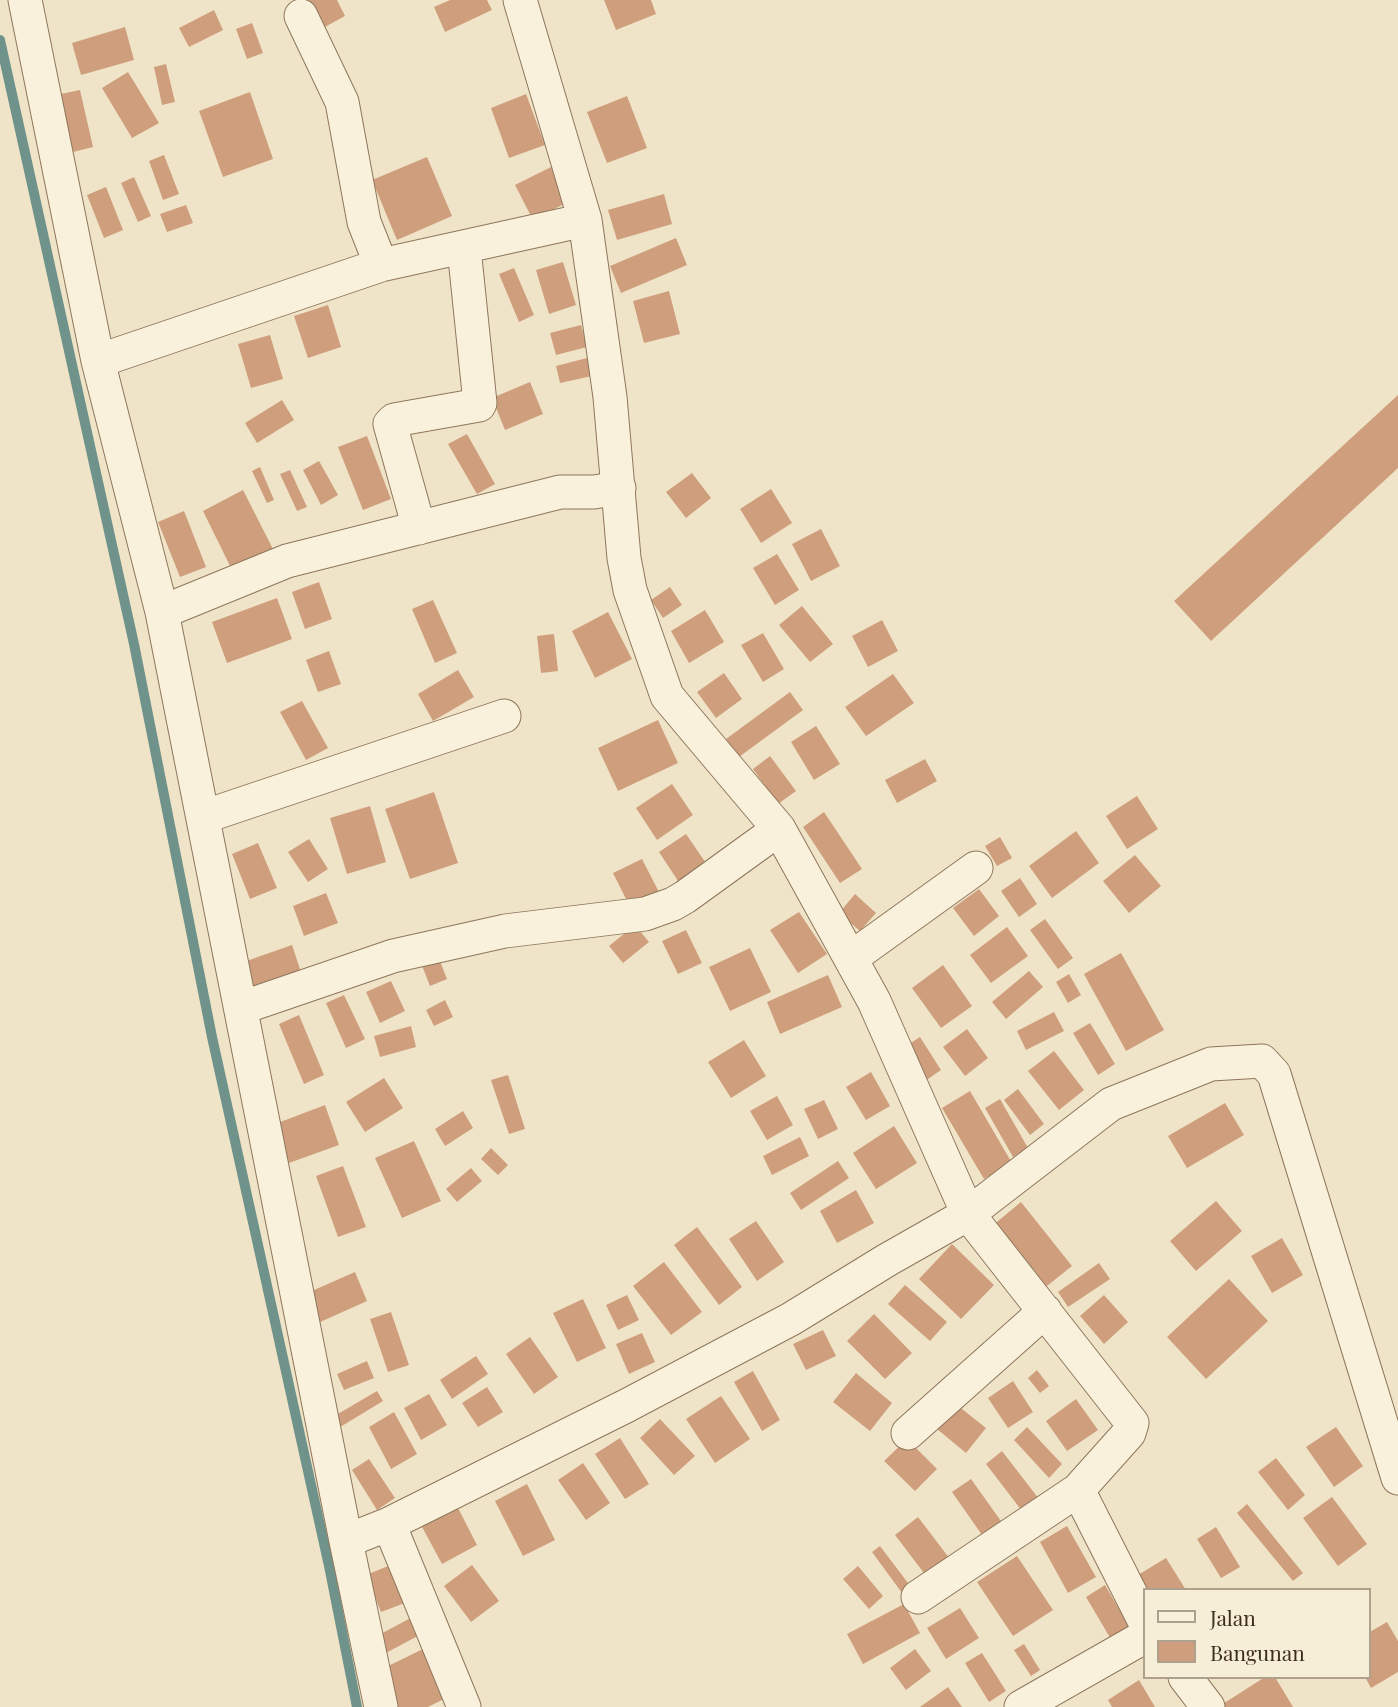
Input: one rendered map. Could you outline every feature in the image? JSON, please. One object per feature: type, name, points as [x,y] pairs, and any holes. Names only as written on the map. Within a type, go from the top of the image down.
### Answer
[{"type":"street","points":[[25,0],[99,362],[162,612],[381,1707]]},
{"type":"street","points":[[520,0],[585,220],[610,397],[624,558],[630,590],[667,696],[779,829],[874,1001],[968,1214],[1132,1423],[1129,1433],[1077,1490],[918,1597]]},
{"type":"street","points":[[302,16],[342,102],[364,222],[382,265]]},
{"type":"street","points":[[99,362],[382,265],[585,220]]},
{"type":"street","points":[[419,528],[390,424],[394,420],[480,403],[464,248]]},
{"type":"street","points":[[162,612],[286,561],[560,492],[594,492],[619,488]]},
{"type":"street","points":[[203,817],[504,716]]},
{"type":"street","points":[[240,1008],[393,956],[505,931],[645,914],[673,904],[779,829]]},
{"type":"street","points":[[851,958],[976,868]]},
{"type":"street","points":[[346,1541],[389,1524],[626,1406],[791,1319],[887,1259],[968,1214],[1111,1104],[1211,1064],[1254,1060],[1262,1061],[1274,1074],[1398,1478]]},
{"type":"street","points":[[908,1433],[1045,1311]]},
{"type":"street","points":[[1077,1490],[1142,1616]]},
{"type":"street","points":[[389,1524],[464,1707]]},
{"type":"street","points":[[1021,1707],[1142,1638]]},
{"type":"street","points":[[1187,1679],[1208,1707]]},
{"type":"building","points":[[309,0],[337,0],[345,16],[323,28]]},
{"type":"building","points":[[450,0],[487,0],[492,10],[445,32],[434,7]]},
{"type":"building","points":[[604,0],[651,0],[656,14],[616,30]]},
{"type":"building","points":[[214,10],[223,30],[189,47],[179,28]]},
{"type":"building","points":[[252,23],[263,53],[247,59],[236,29]]},
{"type":"building","points":[[125,27],[134,60],[81,75],[72,43]]},
{"type":"building","points":[[166,64],[175,102],[162,105],[154,67]]},
{"type":"building","points":[[128,72],[159,123],[132,138],[102,88]]},
{"type":"building","points":[[80,90],[93,147],[69,153],[56,95]]},
{"type":"building","points":[[250,92],[273,159],[223,177],[199,111]]},
{"type":"building","points":[[526,94],[545,145],[509,158],[491,108]]},
{"type":"building","points":[[627,96],[647,148],[607,163],[587,112]]},
{"type":"building","points":[[164,155],[179,194],[163,200],[149,161]]},
{"type":"building","points":[[427,157],[452,216],[397,240],[372,180]]},
{"type":"building","points":[[551,167],[568,202],[533,220],[515,185]]},
{"type":"building","points":[[134,177],[151,216],[138,222],[121,183]]},
{"type":"building","points":[[106,187],[123,230],[104,238],[87,195]]},
{"type":"building","points":[[664,194],[672,224],[617,240],[608,210]]},
{"type":"building","points":[[186,205],[193,223],[167,232],[160,214]]},
{"type":"building","points":[[676,238],[687,265],[621,293],[610,266]]},
{"type":"building","points":[[563,262],[576,305],[549,314],[536,270]]},
{"type":"building","points":[[514,268],[534,315],[519,322],[499,274]]},
{"type":"building","points":[[669,291],[680,334],[644,343],[633,301]]},
{"type":"building","points":[[328,305],[341,347],[308,358],[294,316]]},
{"type":"building","points":[[581,325],[587,347],[556,355],[550,333]]},
{"type":"building","points":[[270,335],[283,379],[251,388],[238,344]]},
{"type":"building","points":[[587,358],[592,376],[560,383],[556,366]]},
{"type":"building","points":[[530,382],[543,414],[505,430],[492,398]]},
{"type":"building","points":[[1398,395],[1398,468],[1211,641],[1174,601]]},
{"type":"building","points":[[282,400],[294,420],[257,443],[245,423]]},
{"type":"building","points":[[467,434],[495,484],[477,494],[448,444]]},
{"type":"building","points":[[367,436],[391,499],[363,510],[338,447]]},
{"type":"building","points":[[319,461],[338,495],[321,505],[303,470]]},
{"type":"building","points":[[260,467],[274,500],[267,503],[252,471]]},
{"type":"building","points":[[290,470],[307,507],[297,511],[280,474]]},
{"type":"building","points":[[692,473],[711,498],[686,518],[666,492]]},
{"type":"building","points":[[771,489],[792,523],[761,543],[740,509]]},
{"type":"building","points":[[243,490],[274,551],[233,572],[203,511]]},
{"type":"building","points":[[184,511],[206,567],[180,577],[158,522]]},
{"type":"building","points":[[821,529],[840,566],[811,581],[792,544]]},
{"type":"building","points":[[777,554],[799,590],[775,605],[753,568]]},
{"type":"building","points":[[319,582],[332,619],[305,629],[292,592]]},
{"type":"building","points":[[670,587],[682,605],[663,618],[651,600]]},
{"type":"building","points":[[277,598],[292,639],[227,663],[212,622]]},
{"type":"building","points":[[433,600],[457,653],[435,663],[412,609]]},
{"type":"building","points":[[802,606],[833,644],[810,662],[779,625]]},
{"type":"building","points":[[705,610],[724,642],[689,663],[671,631]]},
{"type":"building","points":[[608,612],[632,659],[595,678],[572,631]]},
{"type":"building","points":[[882,620],[898,651],[868,667],[852,636]]},
{"type":"building","points":[[763,633],[784,669],[763,682],[741,645]]},
{"type":"building","points":[[554,634],[558,671],[541,673],[537,636]]},
{"type":"building","points":[[329,651],[341,684],[318,692],[306,660]]},
{"type":"building","points":[[458,670],[474,697],[433,721],[418,694]]},
{"type":"building","points":[[724,673],[742,699],[716,718],[697,692]]},
{"type":"building","points":[[893,674],[914,703],[866,736],[845,707]]},
{"type":"building","points":[[790,692],[803,710],[739,757],[726,739]]},
{"type":"building","points":[[302,701],[328,748],[306,760],[280,712]]},
{"type":"building","points":[[658,720],[678,763],[618,791],[598,748]]},
{"type":"building","points":[[816,726],[840,764],[814,780],[791,742]]},
{"type":"building","points":[[770,756],[796,791],[778,804],[753,769]]},
{"type":"building","points":[[925,759],[937,781],[897,803],[885,780]]},
{"type":"building","points":[[672,784],[693,815],[657,840],[636,808]]},
{"type":"building","points":[[434,792],[458,863],[410,879],[385,809]]},
{"type":"building","points":[[1137,796],[1158,829],[1127,849],[1106,816]]},
{"type":"building","points":[[370,806],[386,862],[347,874],[330,818]]},
{"type":"building","points":[[824,812],[862,869],[840,883],[803,827]]},
{"type":"building","points":[[1076,831],[1099,863],[1052,898],[1029,866]]},
{"type":"building","points":[[686,834],[708,866],[680,884],[659,852]]},
{"type":"building","points":[[1000,837],[1012,858],[997,866],[985,846]]},
{"type":"building","points":[[309,839],[328,869],[308,882],[288,852]]},
{"type":"building","points":[[258,843],[277,888],[250,899],[232,854]]},
{"type":"building","points":[[1135,855],[1161,886],[1129,913],[1103,881]]},
{"type":"building","points":[[642,859],[660,894],[631,909],[613,873]]},
{"type":"building","points":[[1020,878],[1037,904],[1019,917],[1001,891]]},
{"type":"building","points":[[979,889],[999,916],[974,936],[953,908]]},
{"type":"building","points":[[326,893],[338,923],[304,936],[293,906]]},
{"type":"building","points":[[855,894],[876,913],[860,931],[839,913]]},
{"type":"building","points":[[799,912],[827,954],[798,973],[770,930]]},
{"type":"building","points":[[1045,919],[1073,958],[1058,969],[1030,930]]},
{"type":"building","points":[[635,925],[649,942],[623,963],[609,946]]},
{"type":"building","points":[[1007,927],[1028,956],[991,983],[970,955]]},
{"type":"building","points":[[686,930],[702,963],[678,974],[662,941]]},
{"type":"building","points":[[292,945],[303,978],[246,997],[235,965]]},
{"type":"building","points":[[750,948],[771,992],[730,1011],[709,967]]},
{"type":"building","points":[[1121,953],[1164,1030],[1126,1051],[1084,974]]},
{"type":"building","points":[[438,956],[447,979],[430,986],[421,963]]},
{"type":"building","points":[[943,965],[972,1006],[941,1028],[912,988]]},
{"type":"building","points":[[1029,971],[1043,987],[1006,1019],[992,1002]]},
{"type":"building","points":[[1069,974],[1081,995],[1068,1003],[1056,982]]},
{"type":"building","points":[[828,975],[842,1007],[780,1034],[767,1002]]},
{"type":"building","points":[[391,981],[405,1011],[380,1023],[366,992]]},
{"type":"building","points":[[344,995],[365,1039],[346,1048],[326,1003]]},
{"type":"building","points":[[445,1000],[453,1017],[434,1026],[426,1010]]},
{"type":"building","points":[[1054,1012],[1064,1031],[1026,1050],[1017,1031]]},
{"type":"building","points":[[299,1015],[324,1075],[304,1084],[279,1024]]},
{"type":"building","points":[[1090,1023],[1115,1064],[1098,1075],[1073,1033]]},
{"type":"building","points":[[411,1026],[416,1047],[380,1057],[374,1036]]},
{"type":"building","points":[[967,1029],[988,1058],[965,1076],[943,1047]]},
{"type":"building","points":[[920,1037],[941,1070],[925,1081],[903,1048]]},
{"type":"building","points":[[744,1040],[766,1076],[731,1098],[708,1062]]},
{"type":"building","points":[[1054,1051],[1084,1090],[1059,1110],[1028,1071]]},
{"type":"building","points":[[871,1072],[890,1106],[866,1120],[846,1087]]},
{"type":"building","points":[[508,1075],[525,1129],[509,1134],[491,1080]]},
{"type":"building","points":[[384,1078],[403,1108],[365,1132],[346,1102]]},
{"type":"building","points":[[1018,1089],[1044,1124],[1030,1135],[1004,1100]]},
{"type":"building","points":[[970,1091],[1012,1163],[984,1179],[942,1108]]},
{"type":"building","points":[[777,1096],[793,1125],[767,1140],[750,1111]]},
{"type":"building","points":[[1000,1099],[1028,1148],[1013,1157],[985,1108]]},
{"type":"building","points":[[824,1100],[838,1129],[818,1139],[804,1109]]},
{"type":"building","points":[[1225,1103],[1244,1135],[1187,1168],[1168,1136]]},
{"type":"building","points":[[325,1105],[339,1145],[289,1163],[275,1124]]},
{"type":"building","points":[[463,1111],[473,1128],[445,1146],[435,1129]]},
{"type":"building","points":[[894,1126],[917,1163],[876,1189],[853,1153]]},
{"type":"building","points":[[800,1137],[809,1156],[772,1175],[763,1156]]},
{"type":"building","points":[[414,1141],[441,1201],[402,1218],[375,1158]]},
{"type":"building","points":[[491,1148],[508,1165],[498,1175],[481,1159]]},
{"type":"building","points":[[838,1161],[849,1178],[801,1210],[790,1193]]},
{"type":"building","points":[[343,1166],[366,1227],[338,1237],[316,1176]]},
{"type":"building","points":[[471,1168],[482,1181],[457,1202],[446,1189]]},
{"type":"building","points":[[856,1190],[874,1223],[837,1243],[820,1211]]},
{"type":"building","points":[[1216,1201],[1242,1231],[1196,1271],[1170,1241]]},
{"type":"building","points":[[1021,1202],[1072,1266],[1042,1290],[992,1226]]},
{"type":"building","points":[[756,1221],[784,1262],[757,1281],[729,1239]]},
{"type":"building","points":[[697,1227],[742,1287],[719,1305],[674,1245]]},
{"type":"building","points":[[1282,1238],[1303,1275],[1272,1293],[1251,1256]]},
{"type":"building","points":[[952,1244],[994,1285],[961,1319],[919,1279]]},
{"type":"building","points":[[664,1262],[702,1312],[671,1335],[633,1286]]},
{"type":"building","points":[[1099,1263],[1110,1279],[1068,1307],[1058,1292]]},
{"type":"building","points":[[355,1272],[367,1301],[318,1323],[305,1294]]},
{"type":"building","points":[[1229,1279],[1268,1321],[1206,1379],[1167,1337]]},
{"type":"building","points":[[905,1285],[947,1322],[930,1341],[888,1304]]},
{"type":"building","points":[[627,1295],[639,1320],[618,1330],[606,1305]]},
{"type":"building","points":[[1104,1295],[1128,1322],[1104,1344],[1080,1316]]},
{"type":"building","points":[[583,1299],[606,1348],[577,1362],[553,1313]]},
{"type":"building","points":[[391,1312],[409,1365],[388,1372],[370,1319]]},
{"type":"building","points":[[874,1314],[912,1353],[885,1379],[847,1341]]},
{"type":"building","points":[[823,1330],[836,1356],[806,1370],[793,1344]]},
{"type":"building","points":[[642,1333],[655,1362],[629,1374],[616,1344]]},
{"type":"building","points":[[530,1337],[558,1377],[534,1394],[506,1354]]},
{"type":"building","points":[[476,1356],[488,1374],[452,1399],[440,1380]]},
{"type":"building","points":[[367,1361],[374,1378],[344,1390],[337,1374]]},
{"type":"building","points":[[1037,1370],[1049,1386],[1040,1393],[1028,1378]]},
{"type":"building","points":[[753,1371],[780,1420],[762,1431],[734,1382]]},
{"type":"building","points":[[856,1373],[892,1403],[870,1431],[833,1402]]},
{"type":"building","points":[[1013,1381],[1033,1412],[1008,1428],[988,1398]]},
{"type":"building","points":[[487,1387],[503,1412],[478,1427],[462,1403]]},
{"type":"building","points":[[377,1391],[383,1401],[337,1429],[331,1418]]},
{"type":"building","points":[[429,1394],[447,1425],[421,1440],[404,1408]]},
{"type":"building","points":[[721,1396],[750,1439],[715,1463],[686,1419]]},
{"type":"building","points":[[1076,1399],[1098,1430],[1067,1451],[1046,1421]]},
{"type":"building","points":[[957,1405],[986,1428],[966,1453],[937,1429]]},
{"type":"building","points":[[394,1412],[417,1454],[391,1469],[369,1427]]},
{"type":"building","points":[[660,1419],[695,1456],[674,1475],[640,1438]]},
{"type":"building","points":[[1027,1427],[1062,1464],[1049,1478],[1014,1440]]},
{"type":"building","points":[[1336,1427],[1363,1466],[1334,1487],[1306,1447]]},
{"type":"building","points":[[620,1438],[649,1484],[625,1499],[595,1454]]},
{"type":"building","points":[[907,1439],[937,1469],[915,1491],[884,1461]]},
{"type":"building","points":[[1002,1451],[1039,1499],[1022,1511],[986,1464]]},
{"type":"building","points":[[1276,1458],[1305,1495],[1288,1510],[1258,1472]]},
{"type":"building","points":[[369,1459],[395,1498],[377,1510],[352,1470]]},
{"type":"building","points":[[583,1463],[610,1503],[586,1520],[558,1480]]},
{"type":"building","points":[[971,1479],[1001,1521],[982,1535],[952,1492]]},
{"type":"building","points":[[527,1484],[555,1540],[523,1556],[495,1501]]},
{"type":"building","points":[[1332,1497],[1367,1544],[1338,1566],[1303,1518]]},
{"type":"building","points":[[1247,1504],[1303,1573],[1293,1581],[1237,1513]]},
{"type":"building","points":[[457,1506],[477,1545],[442,1564],[421,1525]]},
{"type":"building","points":[[918,1517],[950,1559],[927,1577],[895,1535]]},
{"type":"building","points":[[1067,1526],[1096,1577],[1068,1593],[1040,1542]]},
{"type":"building","points":[[1216,1527],[1240,1567],[1221,1578],[1197,1539]]},
{"type":"building","points":[[880,1546],[911,1587],[902,1593],[872,1552]]},
{"type":"building","points":[[1017,1556],[1053,1610],[1013,1636],[977,1582]]},
{"type":"building","points":[[1166,1558],[1185,1588],[1142,1588],[1133,1578]]},
{"type":"building","points":[[398,1562],[413,1600],[381,1612],[366,1575]]},
{"type":"building","points":[[472,1565],[499,1601],[471,1622],[444,1586]]},
{"type":"building","points":[[858,1566],[883,1596],[869,1609],[843,1579]]},
{"type":"building","points":[[1105,1585],[1131,1630],[1112,1641],[1086,1597]]},
{"type":"building","points":[[904,1604],[920,1633],[863,1664],[847,1634]]},
{"type":"building","points":[[960,1608],[979,1638],[946,1659],[927,1628]]},
{"type":"building","points":[[420,1613],[429,1630],[384,1654],[375,1637]]},
{"type":"building","points":[[1387,1622],[1398,1641],[1398,1672],[1371,1688],[1366,1679],[1370,1679],[1370,1632]]},
{"type":"building","points":[[1024,1644],[1040,1670],[1031,1676],[1014,1650]]},
{"type":"building","points":[[427,1647],[450,1696],[428,1707],[398,1707],[380,1670]]},
{"type":"building","points":[[915,1649],[931,1671],[906,1690],[890,1668]]},
{"type":"building","points":[[982,1653],[1006,1691],[989,1702],[965,1663]]},
{"type":"building","points":[[1262,1679],[1276,1679],[1293,1707],[1218,1707]]},
{"type":"building","points":[[1139,1680],[1155,1707],[1112,1707],[1108,1700]]},
{"type":"building","points":[[948,1687],[962,1707],[920,1707]]},
{"type":"waterway","points":[[0,40],[134,644],[212,1037],[329,1566],[357,1707]]}]
